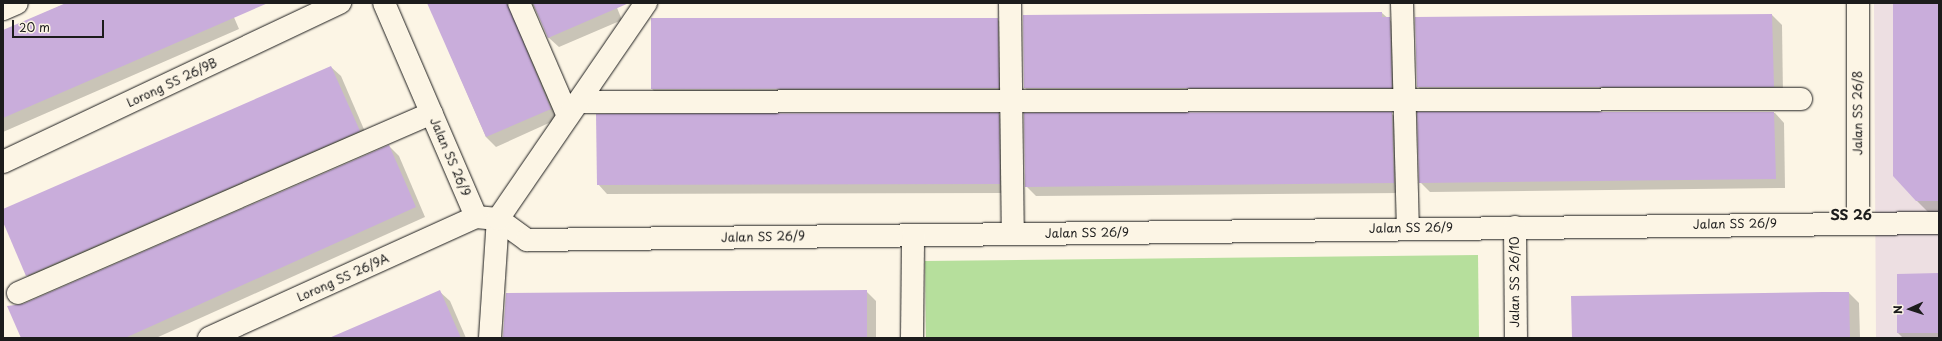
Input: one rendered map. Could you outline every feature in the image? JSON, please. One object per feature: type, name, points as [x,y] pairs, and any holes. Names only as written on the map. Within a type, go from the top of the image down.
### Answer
[{"type":"street","points":[[3,9],[17,3]]},
{"type":"street","name":"Lorong SS 26/9B","points":[[3,162],[340,3]]},
{"type":"street","name":"Jalan SS 26/9","points":[[384,3],[476,217],[498,220],[526,240],[913,236],[1858,222],[1939,223]]},
{"type":"street","points":[[519,3],[573,109]]},
{"type":"street","points":[[490,338],[498,220],[646,3]]},
{"type":"street","points":[[1010,3],[1013,234]]},
{"type":"street","points":[[1402,3],[1402,100],[1408,228]]},
{"type":"street","name":"Jalan SS 26/8","points":[[1858,3],[1858,222]]},
{"type":"street","points":[[573,109],[1012,100],[1801,99]]},
{"type":"street","points":[[18,293],[432,113]]},
{"type":"street","name":"Lorong SS 26/9A","points":[[209,338],[476,217]]},
{"type":"street","name":"Jalan SS 26/10","points":[[1515,227],[1516,338]]},
{"type":"street","points":[[912,338],[913,236]]},
{"type":"shaded area","points":[[1874,3],[1939,3],[1939,338],[1876,338]]},
{"type":"green space","points":[[1478,255],[1479,338],[926,338],[925,261]]},
{"type":"building","points":[[66,3],[268,3],[3,118],[3,30]]},
{"type":"building","points":[[427,3],[507,3],[551,109],[486,137]]},
{"type":"building","points":[[533,3],[629,3],[548,38]]},
{"type":"building","points":[[1893,3],[1939,3],[1939,201],[1916,201],[1893,176]]},
{"type":"building","points":[[1382,12],[1382,17],[1390,17],[1392,88],[1024,88],[1023,15]]},
{"type":"building","points":[[1772,14],[1774,87],[1417,87],[1415,17]]},
{"type":"building","points":[[651,18],[998,18],[999,88],[651,89]]},
{"type":"building","points":[[331,66],[360,131],[26,276],[3,222],[3,209]]},
{"type":"building","points":[[1392,112],[1394,183],[1025,187],[1024,113]]},
{"type":"building","points":[[1417,112],[1774,112],[1776,179],[1419,183]]},
{"type":"building","points":[[999,113],[1000,184],[597,185],[596,114]]},
{"type":"building","points":[[389,145],[416,207],[125,338],[21,338],[7,306],[23,304]]},
{"type":"building","points":[[1939,273],[1939,333],[1897,333],[1897,274]]},
{"type":"building","points":[[440,290],[461,338],[329,338],[415,301]]},
{"type":"building","points":[[867,290],[867,338],[503,338],[506,293]]},
{"type":"building","points":[[1849,292],[1850,338],[1572,338],[1571,296]]},
{"type":"district","name":"SS 26","points":[[1851,215]]}]
